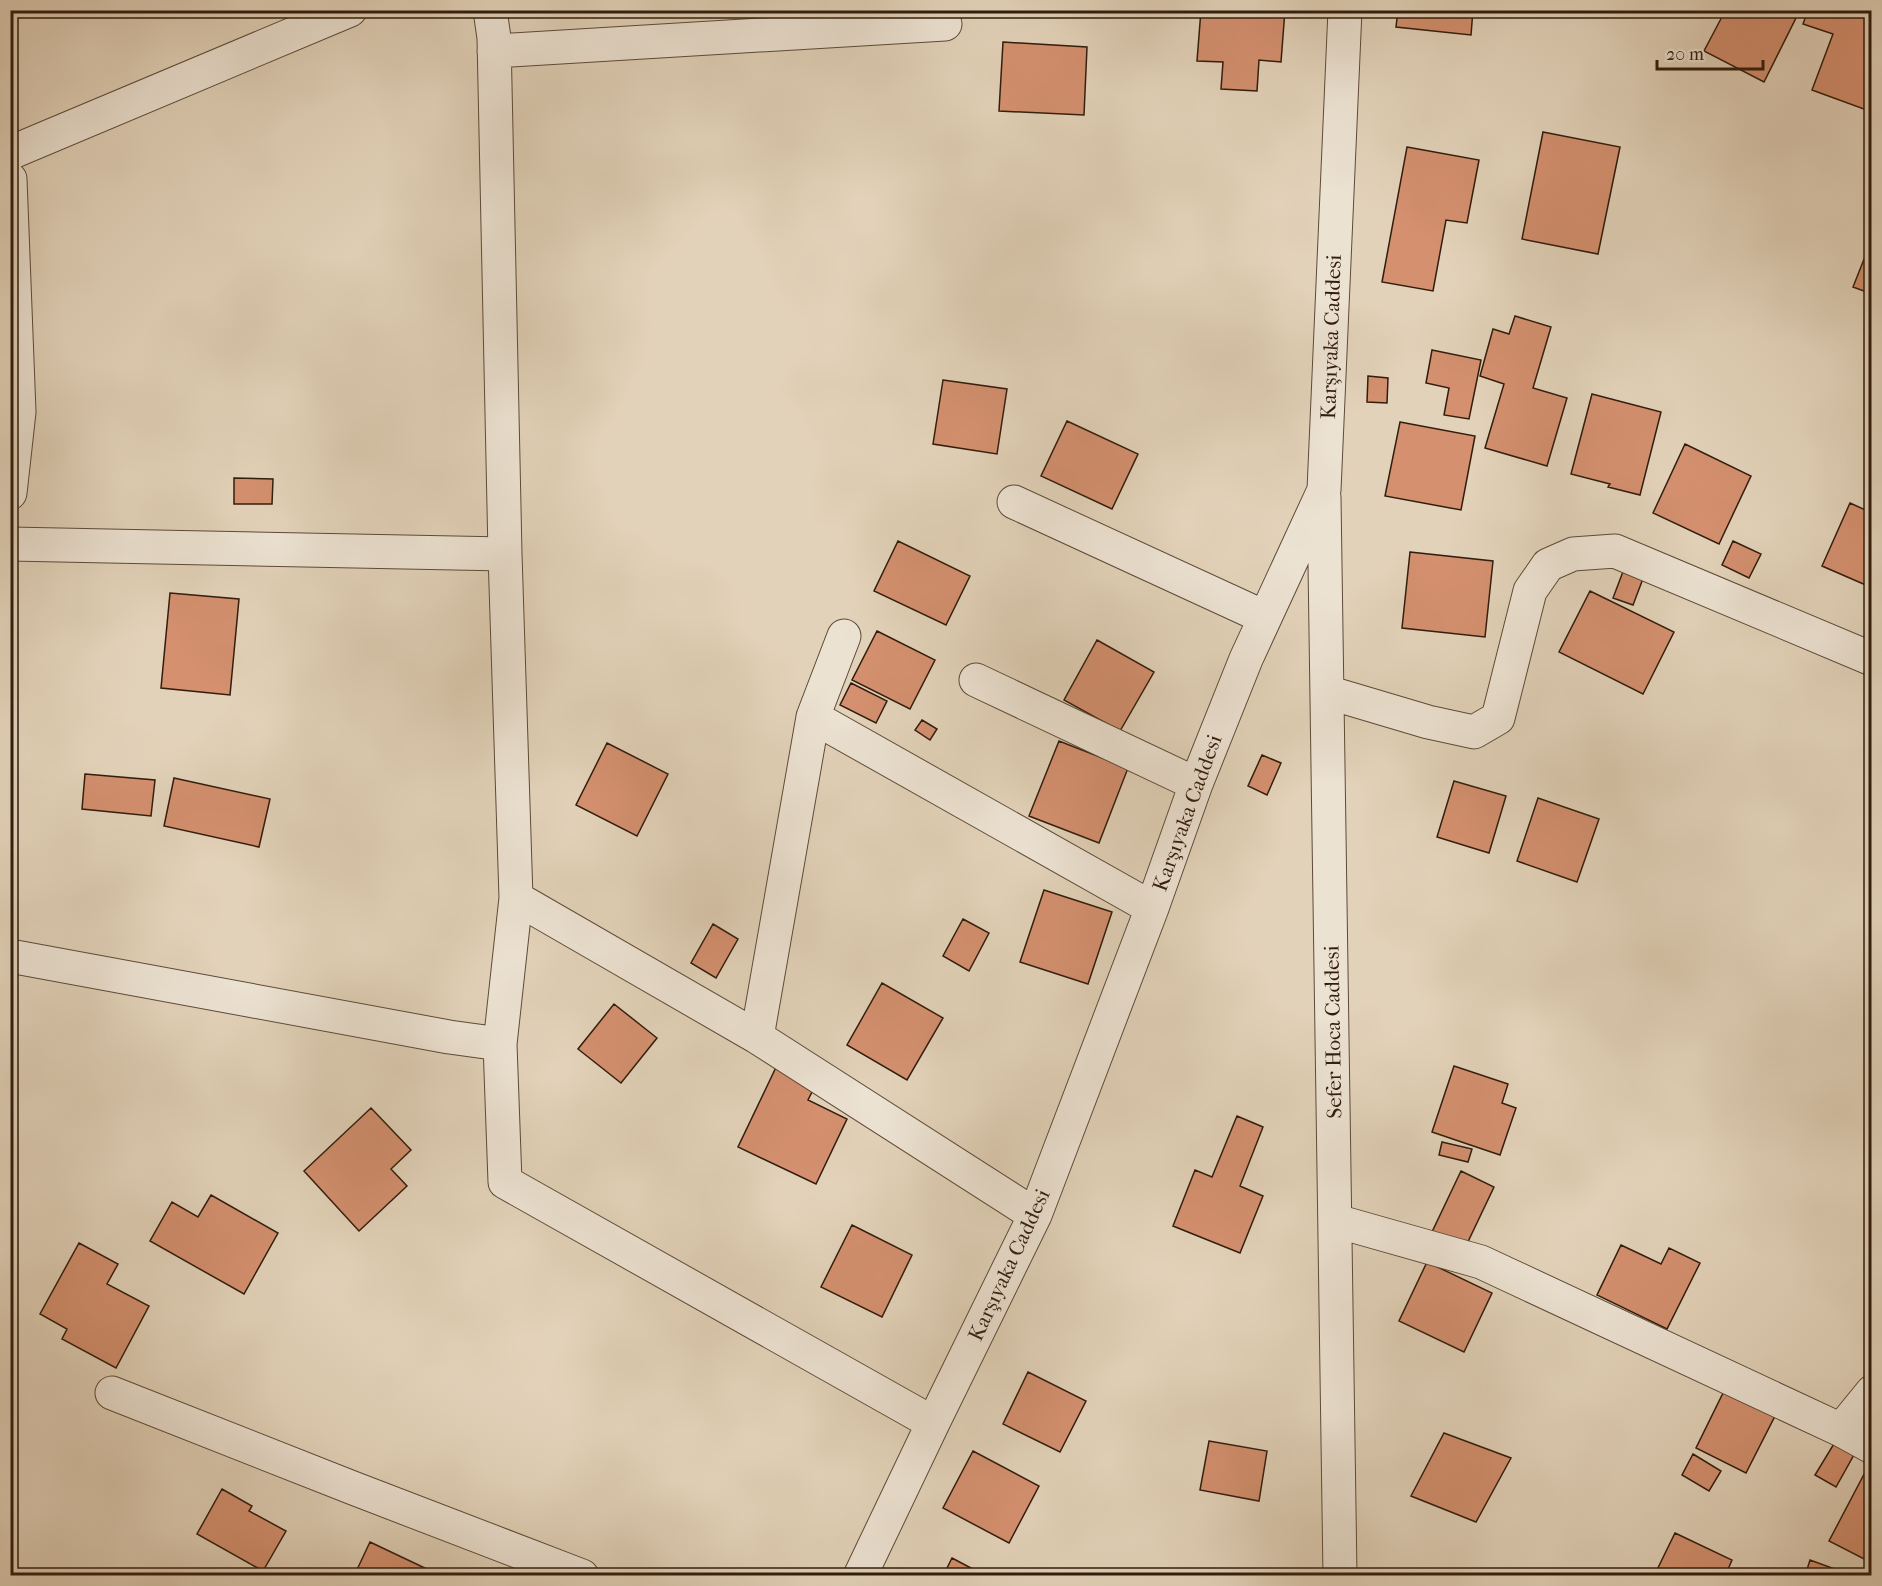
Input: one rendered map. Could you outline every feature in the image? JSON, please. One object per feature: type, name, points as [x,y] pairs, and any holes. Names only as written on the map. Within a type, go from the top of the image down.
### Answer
[{"type":"street","points":[[10,153],[350,10]]},
{"type":"street","points":[[490,10],[494,51],[505,554],[516,898],[500,1044],[505,1182],[933,1423]]},
{"type":"street","name":"Karşıyaka Caddesi","points":[[860,1575],[1035,1215],[1152,909],[1196,784],[1264,617],[1324,489],[1345,10]]},
{"type":"street","points":[[494,51],[945,24]]},
{"type":"street","points":[[10,179],[19,412],[10,493]]},
{"type":"street","name":"Sefer Hoca Caddesi","points":[[1324,489],[1340,1575]]},
{"type":"street","points":[[1014,502],[1264,617]]},
{"type":"street","points":[[10,543],[505,554]]},
{"type":"street","points":[[1327,692],[1428,722],[1474,732],[1498,718],[1530,591],[1548,565],[1573,554],[1615,551],[1872,659]]},
{"type":"street","points":[[757,1037],[813,717],[844,636]]},
{"type":"street","points":[[976,680],[1196,784]]},
{"type":"street","points":[[813,717],[1152,909]]},
{"type":"street","points":[[516,898],[757,1037],[1035,1215]]},
{"type":"street","points":[[10,956],[449,1037],[500,1044]]},
{"type":"street","points":[[1336,1221],[1481,1262],[1841,1430],[1872,1447]]},
{"type":"street","points":[[1841,1430],[1872,1392]]},
{"type":"street","points":[[112,1393],[352,1488],[582,1575]]},
{"type":"building","points":[[1201,10],[1285,10],[1281,62],[1259,60],[1257,91],[1221,89],[1223,62],[1197,61]]},
{"type":"building","points":[[1398,10],[1473,10],[1471,35],[1396,27]]},
{"type":"building","points":[[1730,10],[1800,10],[1764,82],[1704,51],[1724,13],[1728,14]]},
{"type":"building","points":[[1808,10],[1852,10],[1872,18],[1872,112],[1812,90],[1833,34],[1803,24]]},
{"type":"building","points":[[1003,42],[1087,47],[1084,115],[999,111]]},
{"type":"building","points":[[1543,132],[1620,147],[1598,254],[1522,239]]},
{"type":"building","points":[[1407,147],[1479,160],[1467,223],[1446,220],[1433,291],[1382,282]]},
{"type":"building","points":[[1872,239],[1872,294],[1853,287]]},
{"type":"building","points":[[1515,316],[1551,327],[1533,388],[1567,398],[1547,466],[1485,448],[1504,384],[1480,376],[1493,329],[1509,334]]},
{"type":"building","points":[[1432,350],[1481,360],[1469,419],[1444,415],[1449,388],[1426,383]]},
{"type":"building","points":[[1368,376],[1388,378],[1387,403],[1367,402]]},
{"type":"building","points":[[943,380],[1007,389],[997,454],[933,444]]},
{"type":"building","points":[[1592,394],[1661,412],[1640,495],[1571,474]]},
{"type":"building","points":[[1067,421],[1138,454],[1112,509],[1041,476]]},
{"type":"building","points":[[1400,422],[1475,436],[1461,510],[1385,496]]},
{"type":"building","points":[[1685,444],[1751,476],[1719,544],[1653,513]]},
{"type":"building","points":[[234,478],[273,479],[272,504],[234,504]]},
{"type":"building","points":[[1850,503],[1872,513],[1872,578],[1868,586],[1822,566]]},
{"type":"building","points":[[898,541],[970,576],[946,625],[874,591]]},
{"type":"building","points":[[1733,541],[1761,554],[1749,578],[1722,565]]},
{"type":"building","points":[[1410,552],[1493,561],[1485,637],[1402,628]]},
{"type":"building","points":[[1624,569],[1644,576],[1633,605],[1613,598]]},
{"type":"building","points":[[1590,591],[1674,632],[1643,694],[1559,652]]},
{"type":"building","points":[[170,593],[239,599],[230,695],[161,688]]},
{"type":"building","points":[[877,631],[935,660],[910,709],[852,680]]},
{"type":"building","points":[[1097,640],[1154,672],[1120,731],[1064,700]]},
{"type":"building","points":[[851,683],[887,701],[876,723],[840,705]]},
{"type":"building","points":[[922,720],[937,729],[930,740],[915,730]]},
{"type":"building","points":[[1059,741],[1128,768],[1099,843],[1029,816]]},
{"type":"building","points":[[607,743],[668,774],[637,836],[576,805]]},
{"type":"building","points":[[1262,755],[1281,763],[1267,795],[1248,786]]},
{"type":"building","points":[[85,774],[155,780],[151,816],[82,809]]},
{"type":"building","points":[[174,778],[270,799],[259,847],[164,826]]},
{"type":"building","points":[[1454,781],[1506,796],[1489,853],[1437,837]]},
{"type":"building","points":[[1538,798],[1599,819],[1577,882],[1517,861]]},
{"type":"building","points":[[1044,890],[1112,912],[1088,984],[1020,962]]},
{"type":"building","points":[[963,919],[989,933],[969,971],[943,956]]},
{"type":"building","points":[[713,924],[738,939],[716,978],[691,963]]},
{"type":"building","points":[[882,983],[943,1018],[907,1080],[847,1045]]},
{"type":"building","points":[[614,1004],[657,1038],[621,1083],[578,1049]]},
{"type":"building","points":[[779,1061],[818,1080],[808,1100],[847,1119],[816,1184],[738,1147]]},
{"type":"building","points":[[1454,1066],[1508,1084],[1502,1103],[1516,1108],[1500,1155],[1432,1132]]},
{"type":"building","points":[[371,1108],[411,1150],[391,1169],[407,1186],[359,1231],[304,1171]]},
{"type":"building","points":[[1237,1116],[1263,1127],[1240,1186],[1263,1196],[1240,1253],[1173,1226],[1195,1170],[1212,1177]]},
{"type":"building","points":[[1442,1142],[1472,1149],[1468,1162],[1439,1155]]},
{"type":"building","points":[[1461,1171],[1494,1187],[1465,1248],[1432,1232]]},
{"type":"building","points":[[211,1195],[278,1233],[244,1294],[150,1241],[172,1202],[198,1217]]},
{"type":"building","points":[[852,1225],[912,1255],[882,1317],[821,1287]]},
{"type":"building","points":[[79,1243],[118,1264],[107,1284],[149,1306],[116,1368],[62,1339],[67,1329],[40,1314]]},
{"type":"building","points":[[1621,1245],[1661,1264],[1669,1248],[1700,1263],[1667,1329],[1597,1295]]},
{"type":"building","points":[[1427,1262],[1492,1293],[1464,1352],[1399,1321]]},
{"type":"building","points":[[1028,1372],[1086,1401],[1060,1452],[1003,1424]]},
{"type":"building","points":[[1725,1389],[1776,1414],[1746,1473],[1696,1448]]},
{"type":"building","points":[[1444,1433],[1511,1458],[1476,1522],[1411,1496]]},
{"type":"building","points":[[1209,1441],[1267,1451],[1259,1501],[1200,1490]]},
{"type":"building","points":[[1835,1442],[1855,1453],[1836,1487],[1815,1475]]},
{"type":"building","points":[[973,1451],[1039,1486],[1009,1543],[943,1508]]},
{"type":"building","points":[[1693,1454],[1721,1471],[1709,1491],[1682,1475]]},
{"type":"building","points":[[1872,1459],[1872,1563],[1829,1541]]},
{"type":"building","points":[[222,1489],[252,1506],[249,1511],[286,1531],[263,1571],[197,1534]]},
{"type":"building","points":[[1675,1533],[1732,1560],[1725,1576],[1654,1576]]},
{"type":"building","points":[[370,1542],[431,1571],[429,1576],[354,1576]]},
{"type":"building","points":[[952,1558],[986,1576],[943,1576]]},
{"type":"building","points":[[1810,1560],[1843,1572],[1842,1576],[1805,1576]]}]
